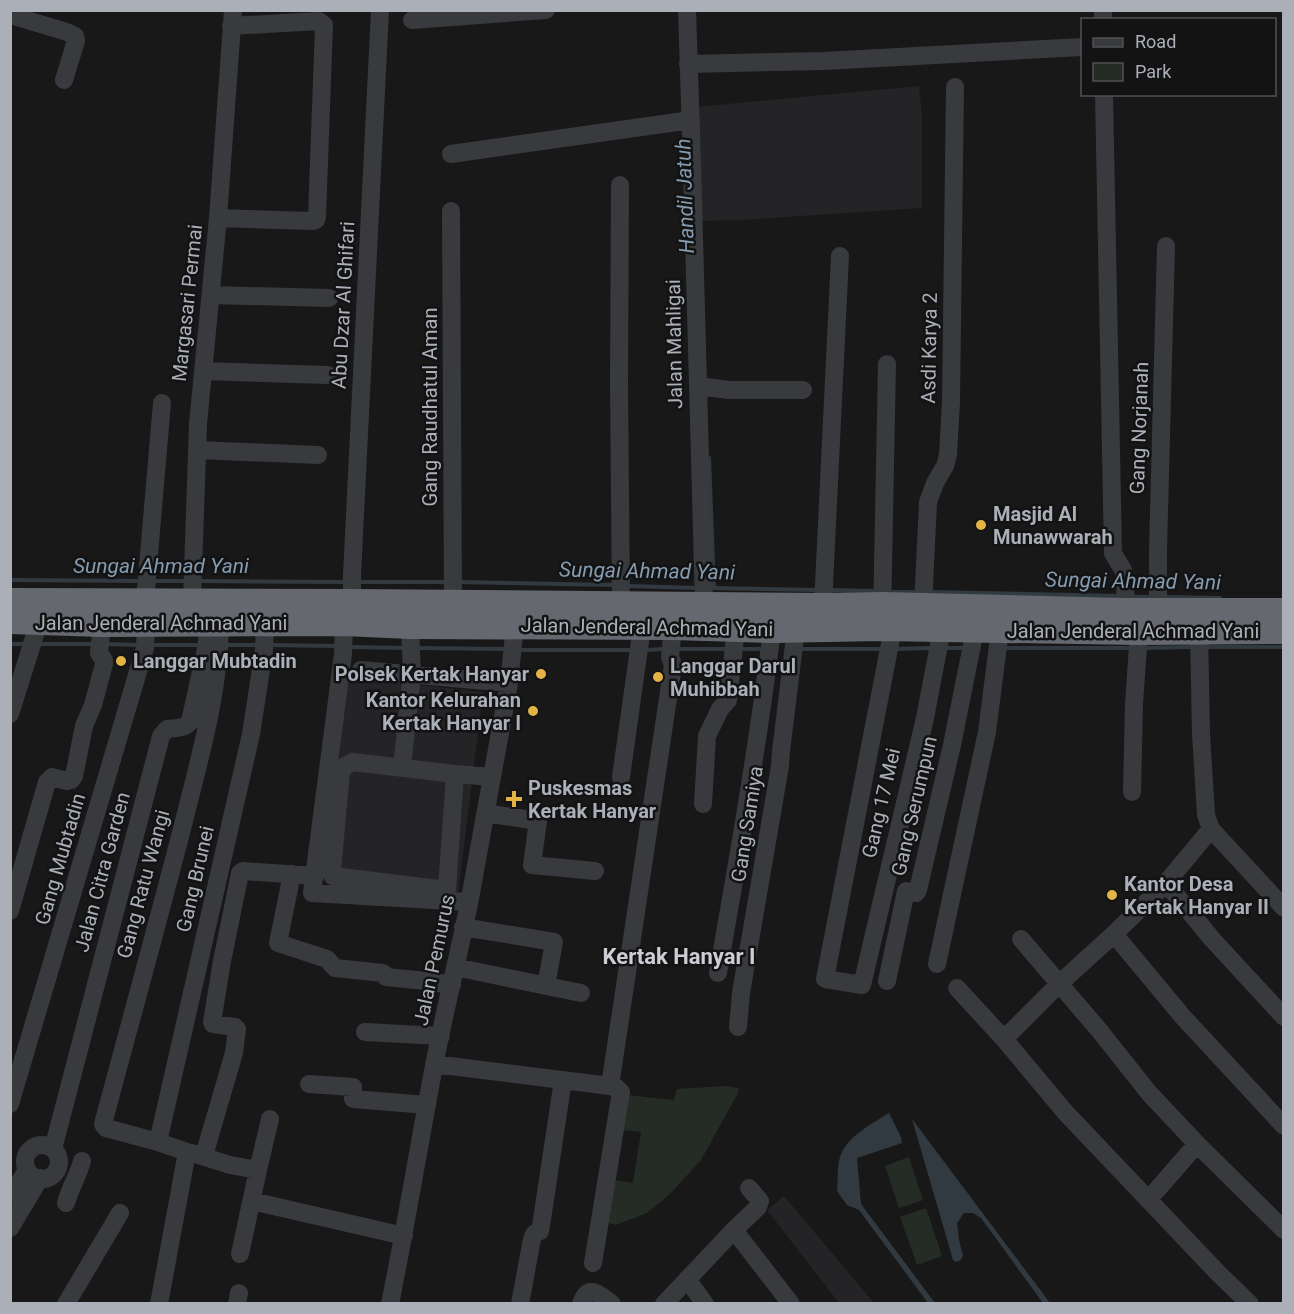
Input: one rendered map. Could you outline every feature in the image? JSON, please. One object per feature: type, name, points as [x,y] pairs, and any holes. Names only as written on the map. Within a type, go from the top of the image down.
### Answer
[{"type":"highway","name":"Jalan Jenderal Achmad Yani","points":[[10,621],[35,637],[100,638],[193,585],[348,614],[411,641],[783,642],[886,619],[924,596],[1158,600],[1284,611]]},
{"type":"highway","name":"Jalan Jenderal Achmad Yani","points":[[10,601],[146,611],[214,638],[265,637],[453,588],[824,596],[939,642],[1138,642],[1199,631],[1284,631]]},
{"type":"street","name":"Abu Dzar Al Ghifari","points":[[315,876],[348,614],[380,10]]},
{"type":"street","points":[[412,20],[546,10]]},
{"type":"street","name":"Jalan Mahligai","points":[[687,10],[693,64],[691,120],[704,592]]},
{"type":"street","points":[[10,15],[75,36],[76,41],[64,80]]},
{"type":"street","points":[[218,218],[314,221],[317,217],[324,25],[319,21],[232,18]]},
{"type":"street","name":"Margasari Permai","points":[[193,585],[197,450],[218,218],[232,18]]},
{"type":"street","points":[[693,64],[824,62],[1081,47]]},
{"type":"street","name":"Asdi Karya 2","points":[[924,596],[928,501],[948,455],[951,412],[955,87]]},
{"type":"street","points":[[1104,96],[1113,553],[1124,575],[1125,601]]},
{"type":"street","points":[[451,154],[691,120]]},
{"type":"street","points":[[620,185],[621,591]]},
{"type":"street","name":"Gang Raudhatul Aman","points":[[452,211],[453,588]]},
{"type":"street","name":"Gang Norjanah","points":[[1158,600],[1166,246]]},
{"type":"street","points":[[824,596],[840,256]]},
{"type":"street","points":[[211,295],[329,297]]},
{"type":"street","points":[[886,619],[887,364]]},
{"type":"street","points":[[203,371],[328,375]]},
{"type":"street","points":[[698,386],[729,390],[803,390]]},
{"type":"street","name":"Gang Mubtadin","points":[[10,1104],[146,611],[162,403]]},
{"type":"street","points":[[197,450],[318,455]]},
{"type":"street","name":"Gang 17 Mei","points":[[886,619],[825,979],[862,986],[925,718],[939,642]]},
{"type":"street","points":[[1199,631],[1201,734],[1206,815],[1211,829],[1284,908]]},
{"type":"street","points":[[10,714],[35,637]]},
{"type":"street","name":"Gang Brunei","points":[[158,1142],[251,734],[265,637]]},
{"type":"street","points":[[10,911],[47,782],[52,777],[67,781],[74,776],[84,726],[93,705],[104,664],[99,653],[100,638]]},
{"type":"street","name":"Gang Ratu Wangi","points":[[158,1142],[106,1128],[103,1124],[198,765],[213,695],[214,638]]},
{"type":"street","name":"Jalan Citra Garden","points":[[31,1161],[161,736],[167,729],[181,728],[190,722],[214,638]]},
{"type":"street","points":[[402,767],[412,674],[411,641]]},
{"type":"street","points":[[610,1086],[672,665],[672,641]]},
{"type":"street","name":"Jalan Pemurus","points":[[390,1304],[434,1064],[463,935],[509,683],[513,642]]},
{"type":"street","points":[[621,777],[640,642]]},
{"type":"street","points":[[703,804],[707,736],[720,709],[728,700],[735,642]]},
{"type":"street","points":[[718,973],[743,830],[783,642]]},
{"type":"street","name":"Gang Samiya","points":[[738,1027],[741,993],[780,766],[783,642]]},
{"type":"street","name":"Gang Serumpun","points":[[887,981],[906,891],[916,893],[918,890],[952,745],[972,642]]},
{"type":"street","points":[[936,964],[987,732],[999,642]]},
{"type":"street","points":[[1132,792],[1138,642]]},
{"type":"street","points":[[361,670],[509,683]]},
{"type":"street","points":[[470,897],[447,890],[333,876],[341,772],[345,766],[353,762],[492,777]]},
{"type":"street","points":[[447,890],[455,774]]},
{"type":"street","points":[[485,813],[539,812],[532,865],[595,870]]},
{"type":"street","points":[[1004,1039],[1166,883],[1211,829]]},
{"type":"street","points":[[205,1152],[234,1053],[237,1029],[212,1022],[240,873],[243,871],[315,876],[312,893],[470,897]]},
{"type":"street","points":[[292,874],[278,943],[327,959],[335,968],[383,973],[386,977],[452,985]]},
{"type":"street","points":[[1166,883],[1212,939],[1284,1017]]},
{"type":"street","points":[[463,927],[554,942],[546,986]]},
{"type":"street","points":[[1114,934],[1183,1017],[1284,1126]]},
{"type":"street","points":[[1021,939],[1149,1093],[1284,1230]]},
{"type":"street","points":[[455,967],[581,993]]},
{"type":"street","points":[[957,988],[1004,1039],[1065,1112],[1250,1304]]},
{"type":"street","points":[[365,1032],[441,1036]]},
{"type":"street","points":[[434,1064],[610,1086],[621,1092],[594,1263]]},
{"type":"street","points":[[520,1304],[532,1239],[534,1234],[540,1232],[541,1227],[563,1080]]},
{"type":"street","points":[[309,1084],[353,1087],[353,1099],[428,1105]]},
{"type":"street","points":[[240,1254],[270,1119]]},
{"type":"street","points":[[158,1142],[230,1165],[258,1170]]},
{"type":"street","points":[[1148,1200],[1197,1144]]},
{"type":"street","points":[[159,1304],[188,1152],[186,1152]]},
{"type":"street","points":[[31,1161],[64,1167],[80,1167],[68,1196],[55,1181],[31,1161]]},
{"type":"street","points":[[10,1197],[31,1161]]},
{"type":"street","points":[[10,1228],[31,1161]]},
{"type":"street","points":[[664,1304],[758,1207],[760,1201],[749,1188]]},
{"type":"street","points":[[252,1201],[404,1236]]},
{"type":"street","points":[[66,1304],[120,1213]]},
{"type":"street","points":[[734,1230],[791,1304]]},
{"type":"street","points":[[687,1279],[705,1304]]},
{"type":"street","points":[[581,1304],[587,1293],[592,1291],[612,1304]]},
{"type":"shaded area","points":[[919,86],[922,117],[922,208],[697,221],[696,107]]},
{"type":"shaded area","points":[[343,677],[483,692],[458,895],[319,880]]},
{"type":"shaded area","points":[[889,1113],[902,1143],[857,1158],[861,1204],[935,1303],[928,1303],[859,1210],[847,1205],[837,1191],[838,1165],[843,1150],[861,1131]]},
{"type":"shaded area","points":[[912,1119],[1050,1303],[1043,1303],[981,1218],[973,1213],[964,1213],[957,1223],[963,1255],[961,1260],[956,1262],[953,1260]]},
{"type":"shaded area","points":[[784,1196],[875,1303],[839,1303],[767,1210]]},
{"type":"green space","points":[[725,1086],[739,1088],[738,1093],[701,1160],[671,1193],[647,1213],[616,1225],[602,1221],[606,1179],[633,1183],[641,1132],[613,1129],[619,1094],[674,1100],[677,1089]]},
{"type":"green space","points":[[909,1157],[923,1200],[899,1208],[885,1166]]},
{"type":"green space","points":[[926,1208],[942,1256],[917,1265],[900,1217]]},
{"type":"waterway","name":"Handil Jatuh","points":[[709,458],[714,588]]},
{"type":"waterway","name":"Sungai Ahmad Yani","points":[[10,580],[143,581]]},
{"type":"waterway","name":"Sungai Ahmad Yani","points":[[153,581],[188,581]]},
{"type":"waterway","name":"Sungai Ahmad Yani","points":[[198,581],[347,582]]},
{"type":"waterway","name":"Sungai Ahmad Yani","points":[[357,582],[449,582]]},
{"type":"waterway","name":"Sungai Ahmad Yani","points":[[459,582],[617,585]]},
{"type":"waterway","name":"Sungai Ahmad Yani","points":[[627,586],[698,588]]},
{"type":"waterway","name":"Sungai Ahmad Yani","points":[[708,588],[818,590]]},
{"type":"waterway","name":"Sungai Ahmad Yani","points":[[828,590],[878,591]]},
{"type":"waterway","name":"Sungai Ahmad Yani","points":[[888,592],[920,592]]},
{"type":"waterway","name":"Sungai Ahmad Yani","points":[[930,592],[1121,596]]},
{"type":"waterway","name":"Sungai Ahmad Yani","points":[[1131,597],[1154,597]]},
{"type":"waterway","name":"Sungai Ahmad Yani","points":[[1164,597],[1220,598]]},
{"type":"waterway","name":"Sungai Ahmad Yani","points":[[10,644],[26,644]]},
{"type":"waterway","name":"Sungai Ahmad Yani","points":[[36,644],[95,644]]},
{"type":"waterway","name":"Sungai Ahmad Yani","points":[[105,644],[140,645]]},
{"type":"waterway","name":"Sungai Ahmad Yani","points":[[150,645],[200,645]]},
{"type":"waterway","name":"Sungai Ahmad Yani","points":[[225,645],[260,645]]},
{"type":"waterway","name":"Sungai Ahmad Yani","points":[[270,645],[338,646]]},
{"type":"waterway","name":"Sungai Ahmad Yani","points":[[348,647],[407,648]]},
{"type":"waterway","name":"Sungai Ahmad Yani","points":[[1143,648],[1193,647]]},
{"type":"waterway","name":"Sungai Ahmad Yani","points":[[1203,647],[1284,647]]},
{"type":"waterway","name":"Sungai Ahmad Yani","points":[[417,648],[506,649]]},
{"type":"waterway","name":"Sungai Ahmad Yani","points":[[894,649],[932,648]]},
{"type":"waterway","name":"Sungai Ahmad Yani","points":[[942,648],[965,648]]},
{"type":"waterway","name":"Sungai Ahmad Yani","points":[[1002,648],[1133,648]]},
{"type":"waterway","name":"Sungai Ahmad Yani","points":[[645,650],[665,649]]},
{"type":"waterway","name":"Sungai Ahmad Yani","points":[[675,649],[728,649]]},
{"type":"waterway","name":"Sungai Ahmad Yani","points":[[738,649],[764,649]]},
{"type":"waterway","name":"Sungai Ahmad Yani","points":[[798,649],[884,649]]},
{"type":"waterway","name":"Sungai Ahmad Yani","points":[[516,650],[635,650]]},
{"type":"place","name":"Masjid Al Munawwarah","points":[[981,525]]},
{"type":"place","name":"Langgar Mubtadin","points":[[121,661]]},
{"type":"place","name":"Polsek Kertak Hanyar","points":[[541,674]]},
{"type":"place","name":"Langgar Darul Muhibbah","points":[[658,677]]},
{"type":"place","name":"Kantor Kelurahan Kertak Hanyar I","points":[[533,711]]},
{"type":"place","name":"Puskesmas Kertak Hanyar","points":[[514,799]]},
{"type":"place","name":"Kantor Desa Kertak Hanyar II","points":[[1112,895]]},
{"type":"district","name":"Kertak Hanyar I","points":[[679,956]]}]
